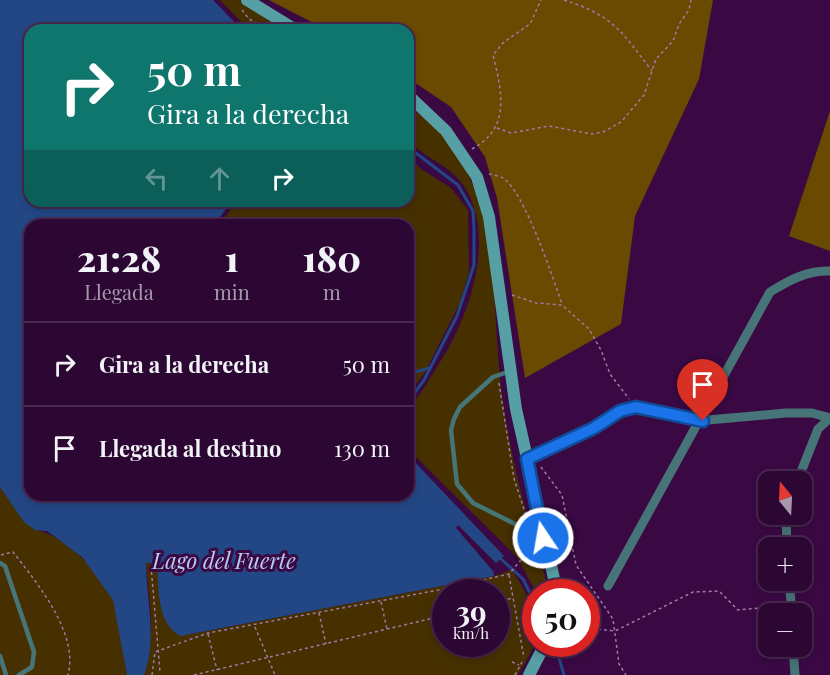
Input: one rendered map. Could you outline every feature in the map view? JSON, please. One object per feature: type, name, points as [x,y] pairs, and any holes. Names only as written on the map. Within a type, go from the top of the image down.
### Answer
[{"type":"main road","points":[[245,5],[284,24]]},
{"type":"main road","points":[[414,101],[446,130],[477,177],[489,217],[499,291],[504,373],[527,459],[539,541],[552,579]]},
{"type":"main road","points":[[528,675],[538,657]]},
{"type":"street","points":[[608,586],[770,292],[791,279],[819,270],[830,270]]},
{"type":"street","points":[[527,459],[594,428],[620,411],[636,407],[697,421],[786,412],[812,412],[830,418],[818,429],[801,471]]},
{"type":"street","points":[[794,657],[795,675]]},
{"type":"lane","points":[[504,373],[460,407],[454,419],[451,430],[457,484],[473,503],[531,532],[539,541]]},
{"type":"lane","points":[[0,562],[5,566],[34,652],[32,667],[19,675]]},
{"type":"lane","points":[[0,656],[6,675]]},
{"type":"path","points":[[462,154],[481,144],[497,128],[501,110],[501,91],[493,55],[504,42],[530,24],[541,0]]},
{"type":"path","points":[[564,0],[592,9],[609,19],[652,71]]},
{"type":"path","points":[[497,128],[512,133],[549,126],[591,134],[603,132],[621,122],[638,104],[656,59],[673,41],[689,10],[691,0]]},
{"type":"path","points":[[245,5],[249,19],[259,24]]},
{"type":"path","points":[[470,167],[503,178],[514,191],[543,250],[562,305],[589,329],[601,350],[610,374],[636,407]]},
{"type":"path","points":[[499,291],[537,303],[562,305]]},
{"type":"path","points":[[504,373],[501,406],[514,479],[531,532],[539,541]]},
{"type":"path","points":[[527,459],[544,468],[562,495],[576,565],[613,619],[619,664],[626,675]]},
{"type":"path","points":[[537,552],[539,541]]},
{"type":"path","points":[[487,579],[509,574],[539,541]]},
{"type":"path","points":[[0,555],[13,552],[39,585],[65,630],[70,668],[68,675]]},
{"type":"path","points":[[151,566],[160,672]]},
{"type":"path","points":[[509,574],[524,659]]},
{"type":"path","points":[[152,675],[156,652],[208,633],[432,591]]},
{"type":"path","points":[[600,629],[615,631],[693,592],[718,591],[738,610],[758,610]]},
{"type":"path","points":[[510,598],[514,597]]},
{"type":"path","points":[[381,601],[387,629]]},
{"type":"path","points":[[319,613],[326,644]]},
{"type":"path","points":[[194,675],[432,618]]},
{"type":"path","points":[[254,626],[275,675]]},
{"type":"path","points":[[208,633],[217,670]]},
{"type":"shaded area","points":[[220,0],[239,0],[274,24],[243,24]]},
{"type":"shaded area","points":[[269,0],[713,0],[699,79],[635,216],[621,324],[525,378],[497,198],[485,157],[451,107],[414,82],[414,24],[315,24]]},
{"type":"shaded area","points":[[414,111],[437,129],[459,157],[474,189],[485,223],[491,258],[503,402],[511,450],[522,498],[546,579],[529,579],[517,557],[414,455],[414,401],[435,370],[458,329],[473,288],[479,245],[478,225],[473,205],[464,186],[451,172],[414,146]]},
{"type":"shaded area","points":[[830,111],[830,251],[789,236]]},
{"type":"shaded area","points":[[414,162],[450,187],[468,210],[469,272],[460,303],[425,372],[414,388],[414,219],[224,219],[232,207],[414,207]]},
{"type":"shaded area","points":[[0,487],[35,530],[46,533],[70,547],[102,580],[114,602],[127,675],[0,675]]},
{"type":"shaded area","points":[[146,563],[157,564],[163,613],[190,634],[432,588],[432,657],[510,657],[510,579],[478,579],[511,570],[522,586],[522,657],[528,657],[518,675],[144,675],[150,648],[150,605]]},
{"type":"water","name":"Lago del Fuerte","points":[[0,0],[213,0],[236,24],[24,24],[24,207],[228,207],[218,219],[24,219],[24,501],[414,501],[414,461],[504,556],[496,563],[458,525],[456,528],[493,571],[494,576],[478,579],[432,579],[432,588],[180,636],[167,622],[160,604],[157,564],[146,563],[151,633],[148,661],[144,675],[127,675],[113,600],[82,557],[47,531],[35,530],[24,522],[0,487]]},
{"type":"waterway","points":[[414,152],[458,185],[473,211],[474,228],[474,265],[457,316],[424,380],[414,394]]},
{"type":"waterway","points":[[414,372],[429,368]]},
{"type":"waterway","points":[[501,559],[523,579]]},
{"type":"waterway","points":[[559,657],[564,675]]},
{"type":"route","points":[[543,538],[527,459],[543,454],[594,428],[620,411],[636,407],[703,421]]}]
